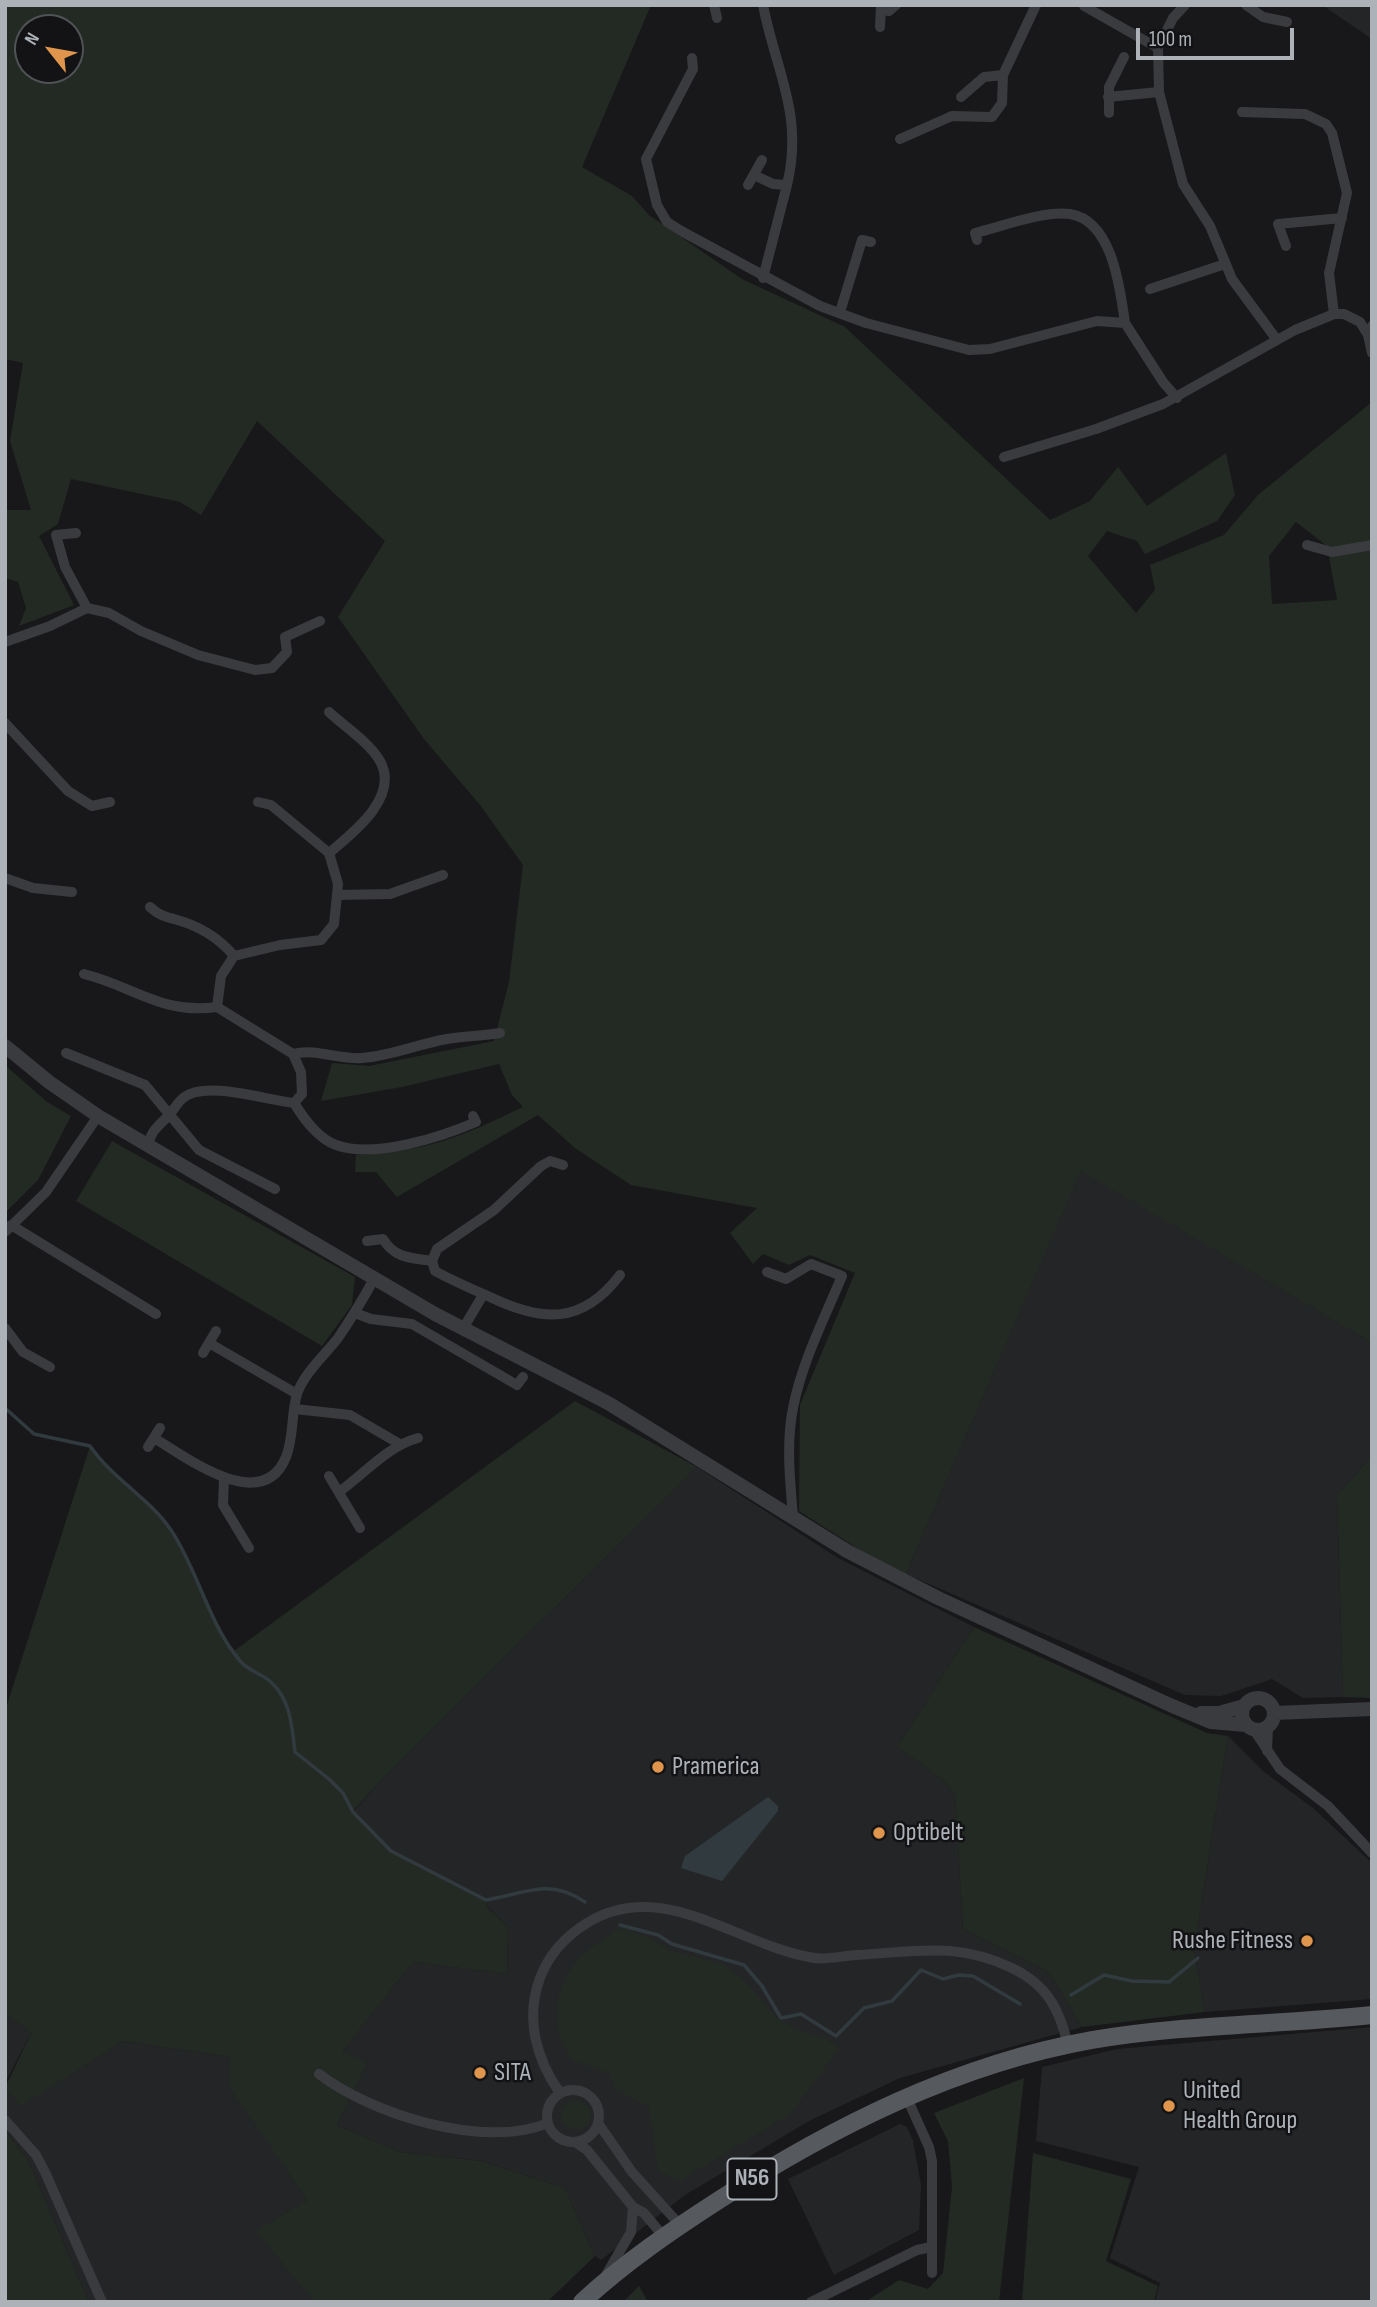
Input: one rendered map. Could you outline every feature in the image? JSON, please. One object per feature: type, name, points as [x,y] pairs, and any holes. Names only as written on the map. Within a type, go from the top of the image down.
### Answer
[{"type":"main road","name":"N56","points":[[582,2302],[680,2225],[803,2149],[907,2098],[990,2067],[1068,2045],[1165,2031],[1372,2015]]},
{"type":"street","points":[[713,5],[717,18]]},
{"type":"street","points":[[763,5],[793,113],[791,170],[763,278]]},
{"type":"street","points":[[880,27],[881,8],[889,11],[896,5]]},
{"type":"street","points":[[900,139],[952,116],[992,117],[1002,103],[1003,75],[1036,5]]},
{"type":"street","points":[[1084,5],[1158,48]]},
{"type":"street","points":[[1185,5],[1173,19],[1158,48],[1159,92],[1183,184],[1210,226],[1225,264],[1245,299],[1277,340]]},
{"type":"street","points":[[1246,5],[1263,17],[1287,22]]},
{"type":"street","points":[[1109,113],[1108,97],[1114,74],[1124,57]]},
{"type":"street","points":[[692,58],[693,69],[646,159],[654,198],[667,222],[763,278],[820,306],[901,333],[978,351],[1097,321],[1125,323]]},
{"type":"street","points":[[961,97],[984,76],[1003,75]]},
{"type":"street","points":[[972,85],[980,95]]},
{"type":"street","points":[[1108,97],[1159,92]]},
{"type":"street","points":[[1242,112],[1294,111],[1326,124],[1337,148],[1347,193],[1329,273],[1334,314]]},
{"type":"street","points":[[762,160],[751,180],[787,185]]},
{"type":"street","points":[[977,240],[975,233],[1054,214],[1070,214],[1080,218],[1100,236],[1108,251],[1125,323],[1177,398]]},
{"type":"street","points":[[1286,246],[1278,224],[1342,218]]},
{"type":"street","points":[[840,312],[862,240],[872,242]]},
{"type":"street","points":[[1150,289],[1225,264]]},
{"type":"street","points":[[1004,457],[1141,414],[1177,398],[1277,340],[1334,314],[1344,314],[1370,330],[1372,352]]},
{"type":"street","points":[[76,533],[55,535],[65,567],[87,608]]},
{"type":"street","points":[[1307,545],[1332,552],[1372,545]]},
{"type":"street","points":[[5,642],[50,626],[87,608],[109,613],[141,631],[198,655],[255,670],[272,668],[288,652],[285,637],[320,621]]},
{"type":"street","points":[[329,712],[380,761],[384,774],[384,793],[374,809],[329,853]]},
{"type":"street","points":[[5,723],[68,791],[93,806],[110,802]]},
{"type":"street","points":[[217,1007],[221,976],[234,956],[280,945],[321,940],[334,924],[338,884],[329,853],[271,805],[258,802]]},
{"type":"street","points":[[337,895],[390,894],[443,875]]},
{"type":"street","points":[[5,878],[33,888],[72,892]]},
{"type":"street","points":[[150,907],[159,916],[173,918],[209,934],[234,956]]},
{"type":"street","points":[[84,974],[116,983],[160,1005],[193,1009],[217,1007],[293,1054],[301,1072],[302,1094],[294,1103]]},
{"type":"street","points":[[293,1054],[311,1052],[352,1059],[367,1058],[450,1039],[465,1040],[500,1033]]},
{"type":"street","points":[[5,1046],[49,1082],[98,1116],[374,1279],[608,1403],[847,1551],[938,1598],[1211,1722],[1256,1727],[1275,1713],[1372,1709]]},
{"type":"street","points":[[66,1053],[145,1085],[199,1150],[275,1189]]},
{"type":"street","points":[[148,1144],[152,1130],[169,1115],[181,1099],[194,1092],[209,1089],[294,1103],[320,1135],[339,1147],[381,1147],[425,1141],[476,1122],[473,1116]]},
{"type":"street","points":[[98,1116],[46,1192],[8,1228],[156,1314]]},
{"type":"street","points":[[563,1164],[551,1161],[541,1166],[508,1199],[437,1249],[432,1261],[435,1271],[540,1319],[598,1301],[620,1275]]},
{"type":"street","points":[[367,1241],[383,1239],[390,1251],[404,1257],[432,1261]]},
{"type":"street","points":[[767,1272],[786,1279],[811,1264],[842,1276],[803,1369],[793,1410],[789,1467],[793,1516]]},
{"type":"street","points":[[154,1438],[224,1478],[240,1483],[262,1481],[277,1472],[286,1457],[298,1394],[307,1376],[355,1313],[374,1279]]},
{"type":"street","points":[[464,1327],[484,1295]]},
{"type":"street","points":[[355,1313],[371,1320],[412,1324],[517,1385],[523,1377]]},
{"type":"street","points":[[5,1328],[23,1352],[50,1367]]},
{"type":"street","points":[[216,1331],[206,1348],[298,1394]]},
{"type":"street","points":[[295,1409],[350,1415],[398,1443]]},
{"type":"street","points":[[339,1492],[382,1460],[398,1443],[418,1438]]},
{"type":"street","points":[[329,1476],[360,1528]]},
{"type":"street","points":[[224,1478],[223,1505],[249,1548]]},
{"type":"street","points":[[1189,1713],[1219,1713],[1244,1706],[1251,1699],[1262,1698],[1271,1703],[1275,1713]]},
{"type":"street","points":[[1244,1706],[1242,1716],[1256,1727],[1267,1751],[1280,1769],[1328,1806],[1372,1853]]},
{"type":"street","points":[[561,2093],[542,2060],[534,2034],[537,1988],[544,1969],[568,1936],[598,1916],[625,1908],[653,1905],[676,1910],[757,1943],[818,1959],[947,1949],[982,1955],[1027,1975],[1051,1997],[1060,2015],[1068,2045]]},
{"type":"street","points":[[319,2074],[371,2105],[447,2126],[499,2133],[548,2123]]},
{"type":"street","points":[[575,2141],[590,2136],[598,2123],[599,2112],[592,2097],[577,2090],[561,2093],[549,2106],[548,2123],[559,2137],[575,2141],[587,2150],[633,2207],[644,2213],[664,2237]]},
{"type":"street","points":[[907,2098],[929,2147],[932,2161],[932,2273]]},
{"type":"street","points":[[5,2120],[22,2137],[45,2172],[102,2302]]},
{"type":"street","points":[[598,2123],[632,2172],[680,2225]]},
{"type":"street","points":[[599,2287],[631,2232],[633,2207]]},
{"type":"street","points":[[811,2302],[917,2250],[931,2247]]},
{"type":"shaded area","points":[[5,5],[651,5],[582,167],[632,196],[649,215],[742,279],[845,327],[1050,520],[1090,501],[1118,467],[1147,506],[1226,453],[1235,495],[1217,521],[1145,554],[1137,541],[1107,531],[1088,556],[1136,613],[1155,590],[1150,565],[1224,535],[1258,495],[1372,402],[1372,1343],[1081,1171],[906,1574],[863,1552],[799,1511],[800,1405],[855,1273],[810,1255],[789,1265],[763,1254],[753,1264],[730,1233],[757,1208],[631,1185],[575,1148],[538,1115],[397,1197],[376,1172],[355,1172],[356,1155],[403,1150],[442,1141],[523,1107],[512,1095],[499,1064],[402,1087],[321,1101],[332,1063],[369,1066],[494,1041],[509,982],[523,865],[480,805],[424,739],[338,617],[385,541],[257,421],[201,515],[180,502],[71,479],[58,524],[39,536],[74,605],[19,626],[26,608],[18,582],[5,578],[5,510],[31,510],[10,441],[23,363],[5,359]],"holes":[[[1296,522],[1327,546],[1337,600],[1272,604],[1269,556]]]},
{"type":"shaded area","points":[[1322,5],[1372,5],[1372,39]]},
{"type":"shaded area","points":[[5,1065],[47,1102],[71,1116],[38,1180],[5,1213]]},
{"type":"shaded area","points":[[112,1141],[355,1277],[352,1305],[322,1346],[76,1201]]},
{"type":"shaded area","points":[[1081,1170],[1372,1343],[1372,1456],[1337,1495],[1343,1697],[1303,1698],[1272,1679],[1221,1696],[1185,1695],[906,1574]]},
{"type":"shaded area","points":[[575,1401],[697,1467],[388,1773],[353,1811],[391,1851],[486,1900],[487,1907],[508,1927],[507,1974],[413,1962],[342,2052],[368,2062],[337,2125],[400,2152],[482,2161],[565,2188],[595,2256],[547,2302],[314,2302],[256,2231],[307,2200],[228,2085],[230,2057],[123,2041],[21,2106],[5,2088],[31,2033],[5,2013],[5,1711],[90,1446],[108,1468],[169,1527],[234,1651]]},
{"type":"shaded area","points":[[1372,1456],[1372,1698],[1343,1697],[1337,1495]]},
{"type":"shaded area","points":[[697,1467],[838,1558],[974,1627],[897,1747],[946,1782],[955,1795],[963,1929],[1049,1972],[1082,2027],[900,2078],[809,2121],[685,2195],[601,2260],[595,2256],[565,2188],[482,2161],[400,2152],[337,2125],[368,2062],[341,2053],[413,1962],[507,1974],[508,1927],[487,1906],[486,1900],[391,1851],[353,1812],[388,1773]]},
{"type":"shaded area","points":[[974,1627],[1207,1733],[1228,1736],[1194,1950],[1205,2012],[1082,2027],[1049,1972],[963,1929],[955,1795],[946,1782],[897,1747]]},
{"type":"shaded area","points":[[1228,1736],[1264,1772],[1313,1808],[1372,1863],[1372,1999],[1205,2012],[1194,1950]]},
{"type":"shaded area","points":[[768,1797],[778,1806],[778,1811],[722,1881],[681,1868],[685,1856]]},
{"type":"shaded area","points":[[622,1928],[650,1938],[669,1950],[723,1964],[746,1982],[777,2018],[797,2030],[825,2038],[839,2049],[790,2114],[680,2181],[658,2171],[649,2107],[615,2089],[609,2073],[570,2059],[558,2028],[557,2010],[564,1980],[594,1946]]},
{"type":"shaded area","points":[[5,2013],[31,2033],[5,2083]]},
{"type":"shaded area","points":[[1372,2027],[1372,2302],[1155,2302],[1160,2283],[1110,2258],[1139,2167],[1036,2141],[1042,2067],[1117,2049]]},
{"type":"shaded area","points":[[123,2041],[231,2057],[229,2085],[307,2200],[257,2231],[314,2302],[89,2302],[28,2160],[5,2130],[5,2088],[21,2105]]},
{"type":"shaded area","points":[[1024,2078],[999,2302],[865,2302],[899,2280],[928,2289],[943,2273],[952,2187],[948,2141],[934,2113]]},
{"type":"shaded area","points":[[576,2100],[582,2101],[590,2109],[590,2121],[582,2129],[576,2130],[570,2129],[562,2121],[561,2115],[562,2109],[570,2101]]},
{"type":"shaded area","points":[[900,2124],[907,2127],[913,2141],[921,2185],[919,2230],[834,2275],[788,2179]]},
{"type":"shaded area","points":[[5,2130],[28,2160],[89,2302],[5,2302]]},
{"type":"shaded area","points":[[1033,2153],[1131,2179],[1106,2261],[1158,2286],[1154,2302],[1022,2302]]},
{"type":"shaded area","points":[[639,2286],[648,2302],[623,2302]]},
{"type":"waterway","points":[[5,1408],[34,1434],[90,1446],[99,1458],[162,1518],[181,1546],[212,1615],[230,1647],[244,1665],[272,1683],[283,1698],[290,1715],[295,1752],[343,1793],[353,1812],[391,1851],[486,1900],[548,1889],[572,1894],[585,1902]]},
{"type":"waterway","points":[[620,1925],[658,1935],[672,1944],[744,1965],[762,1986],[781,2018],[801,2014],[836,2036],[864,2008],[892,2001],[921,1970],[943,1979],[959,1975],[973,1976],[1020,2004]]},
{"type":"waterway","points":[[1071,1995],[1104,1975],[1132,1981],[1169,1982],[1198,1958]]},
{"type":"place","name":"Pramerica","points":[[658,1767]]},
{"type":"place","name":"Optibelt","points":[[879,1833]]},
{"type":"place","name":"Rushe Fitness","points":[[1307,1941]]},
{"type":"place","name":"SITA","points":[[480,2073]]},
{"type":"place","name":"United Health Group","points":[[1169,2106]]}]
